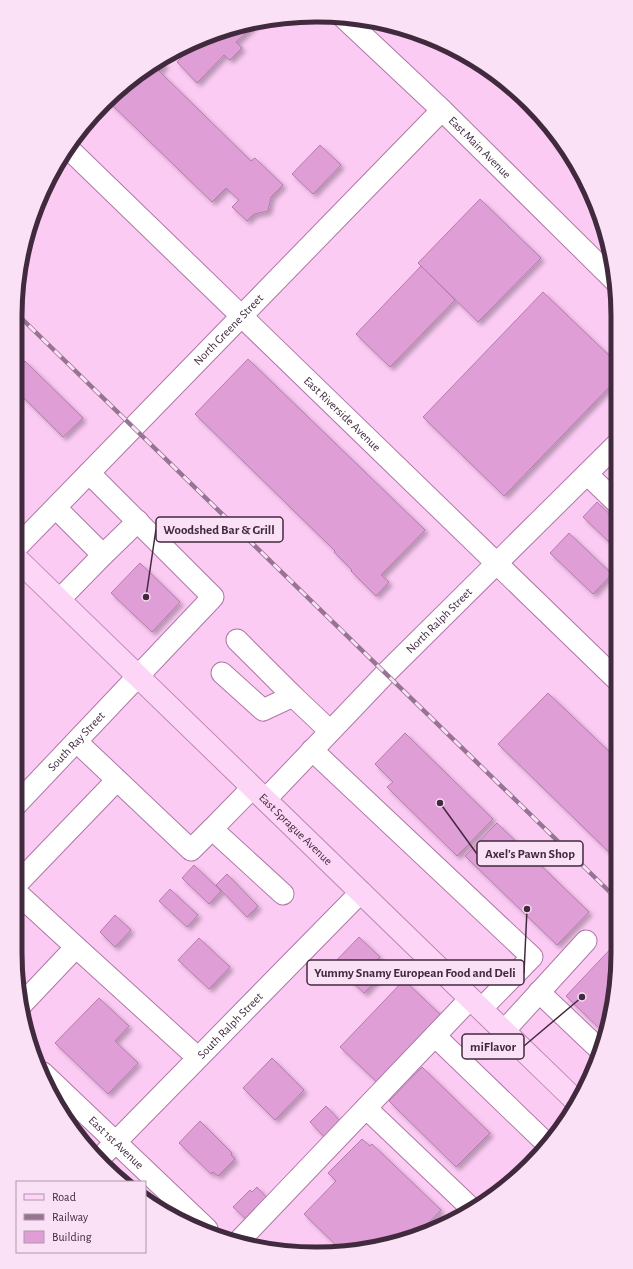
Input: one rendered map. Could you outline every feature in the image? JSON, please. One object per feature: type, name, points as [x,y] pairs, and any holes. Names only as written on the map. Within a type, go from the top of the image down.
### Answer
[{"type":"main road","name":"East Sprague Avenue","points":[[22,564],[573,1098]]},
{"type":"street","name":"East Main Avenue","points":[[351,25],[442,110],[607,273]]},
{"type":"street","name":"North Greene Street","points":[[22,542],[442,110]]},
{"type":"street","name":"East Riverside Avenue","points":[[72,152],[611,675]]},
{"type":"street","name":"North Ralph Street","points":[[117,780],[191,850],[212,829],[312,750],[386,673],[611,450]]},
{"type":"street","points":[[59,600],[138,521],[89,473]]},
{"type":"street","points":[[587,474],[611,497]]},
{"type":"street","points":[[56,508],[103,555]]},
{"type":"street","name":"South Ray Street","points":[[22,799],[139,678],[214,597],[138,521]]},
{"type":"street","points":[[236,640],[330,731]]},
{"type":"street","points":[[222,673],[263,710],[294,696]]},
{"type":"street","points":[[22,879],[117,780],[77,742]]},
{"type":"street","points":[[242,1237],[435,1036],[532,957],[312,750]]},
{"type":"street","points":[[212,829],[283,894]]},
{"type":"street","name":"South Ralph Street","points":[[103,1155],[197,1057],[361,892]]},
{"type":"street","points":[[22,897],[197,1057]]},
{"type":"street","points":[[504,1031],[586,941]]},
{"type":"street","points":[[26,999],[76,947]]},
{"type":"street","points":[[539,992],[595,1046]]},
{"type":"street","points":[[435,1036],[543,1140]]},
{"type":"street","name":"East 1st Avenue","points":[[51,1080],[202,1224]]},
{"type":"street","points":[[366,1108],[468,1205]]},
{"type":"building","points":[[248,30],[236,42],[242,48],[230,60],[224,55],[197,83],[177,62],[187,52],[204,44]]},
{"type":"building","points":[[164,64],[159,71],[251,161],[255,158],[283,185],[271,197],[268,211],[254,214],[247,221],[232,207],[239,200],[226,188],[212,202],[112,105],[137,83]]},
{"type":"building","points":[[320,145],[341,165],[313,194],[292,174]]},
{"type":"building","points":[[480,199],[541,258],[478,322],[418,263]]},
{"type":"building","points":[[421,266],[455,300],[390,367],[356,334]]},
{"type":"building","points":[[543,292],[611,357],[611,385],[504,496],[423,417]]},
{"type":"building","points":[[248,359],[425,530],[381,575],[389,582],[376,596],[351,571],[352,570],[334,552],[335,551],[195,414]]},
{"type":"building","points":[[25,361],[83,418],[63,437],[22,396],[22,362],[23,363]]},
{"type":"building","points":[[597,502],[611,515],[611,542],[610,543],[583,517]]},
{"type":"building","points":[[569,533],[611,573],[611,575],[593,594],[550,553]]},
{"type":"building","points":[[140,563],[180,602],[152,632],[111,593]]},
{"type":"building","points":[[548,693],[611,753],[611,854],[498,744]]},
{"type":"building","points":[[405,733],[493,819],[457,856],[387,787],[393,782],[375,764]]},
{"type":"building","points":[[497,823],[589,912],[557,945],[465,856]]},
{"type":"building","points":[[194,865],[221,891],[209,904],[182,878]]},
{"type":"building","points":[[227,874],[258,906],[247,917],[216,885]]},
{"type":"building","points":[[170,889],[198,915],[187,927],[159,901]]},
{"type":"building","points":[[115,915],[131,930],[115,947],[100,932]]},
{"type":"building","points":[[359,937],[380,957],[373,964],[383,973],[364,993],[333,964]]},
{"type":"building","points":[[199,938],[230,967],[209,989],[178,960]]},
{"type":"building","points":[[611,948],[608,991],[601,1030],[566,996]]},
{"type":"building","points":[[404,980],[445,1019],[381,1086],[340,1047]]},
{"type":"building","points":[[99,998],[129,1026],[115,1041],[138,1063],[108,1094],[55,1043]]},
{"type":"building","points":[[272,1058],[304,1090],[275,1120],[243,1088]]},
{"type":"building","points":[[422,1067],[490,1133],[456,1167],[389,1101]]},
{"type":"building","points":[[326,1106],[343,1124],[327,1140],[310,1122]]},
{"type":"building","points":[[200,1121],[232,1153],[231,1155],[235,1159],[218,1176],[213,1172],[211,1174],[179,1143]]},
{"type":"building","points":[[362,1139],[370,1146],[372,1144],[441,1210],[426,1226],[393,1237],[337,1246],[304,1214],[336,1181],[328,1173]]},
{"type":"building","points":[[257,1187],[267,1198],[248,1221],[233,1207],[250,1190],[252,1192]]},
{"type":"railway","points":[[22,319],[611,893]]},
{"type":"place","name":"Woodshed Bar & Grill","points":[[146,597]]},
{"type":"place","name":"Axel's Pawn Shop","points":[[440,803]]},
{"type":"place","name":"Yummy Snamy European Food and Deli","points":[[527,909]]},
{"type":"place","name":"miFlavor","points":[[582,997]]}]
